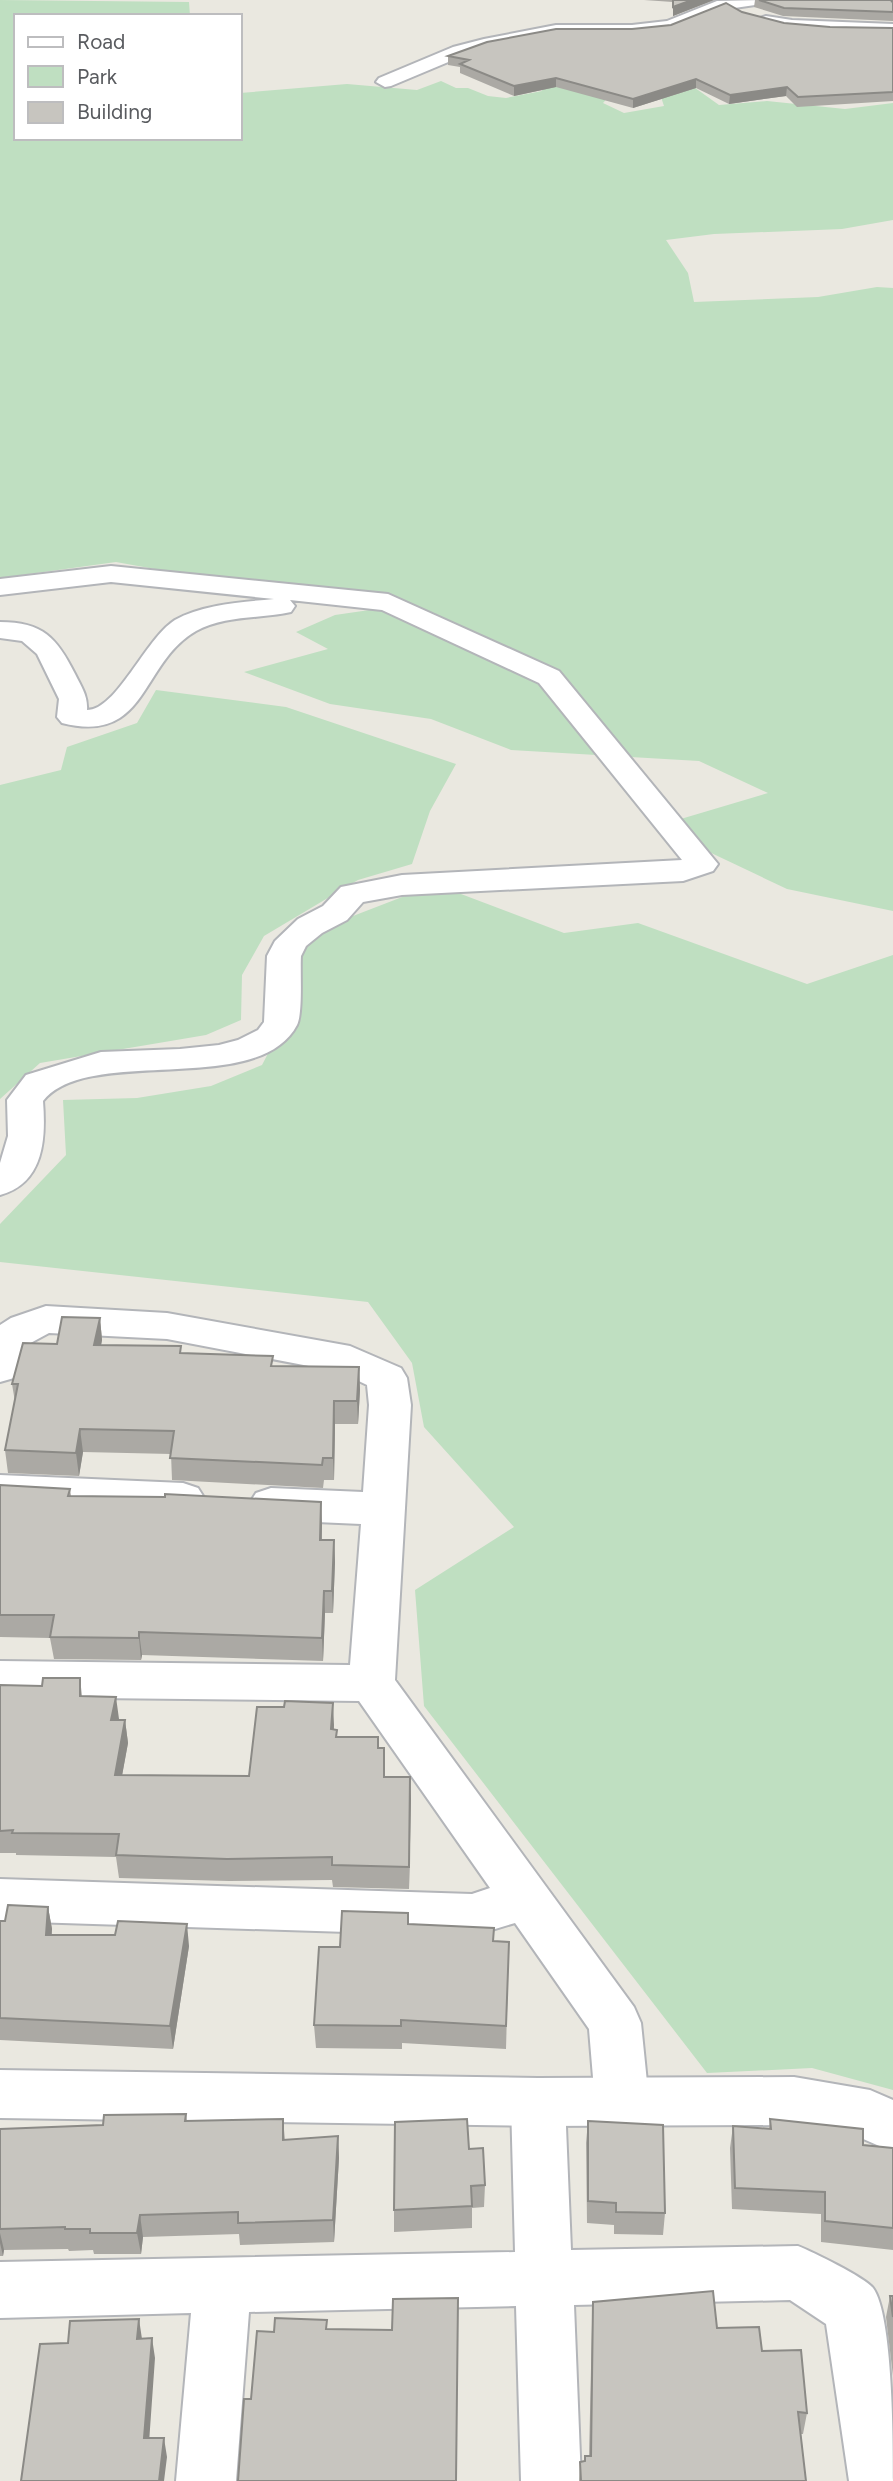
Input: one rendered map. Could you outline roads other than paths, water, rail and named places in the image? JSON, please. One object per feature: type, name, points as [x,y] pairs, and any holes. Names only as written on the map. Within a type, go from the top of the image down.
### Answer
[{"type":"street","points":[[385,82],[459,51],[484,44],[556,30],[632,30],[670,26],[682,23],[700,12],[732,2],[755,0]]},
{"type":"street","points":[[732,2],[733,8],[766,22],[893,29]]},
{"type":"street","points":[[0,587],[111,574],[388,602],[550,677],[702,864],[683,871],[402,885],[352,894],[335,913],[310,926],[292,941],[284,956],[281,1023],[270,1037],[250,1047],[220,1055],[180,1060],[101,1063],[40,1083],[26,1100],[25,1154],[16,1172],[0,1183]]},
{"type":"street","points":[[0,630],[14,630],[32,635],[49,650],[73,699],[72,718],[90,722],[106,718],[128,698],[142,671],[162,644],[186,626],[238,610],[352,598]]},
{"type":"street","points":[[0,1368],[13,1319],[46,1319],[167,1326],[350,1360],[387,1378],[390,1405],[372,1684],[615,2023],[622,2102]]},
{"type":"street","points":[[0,1490],[384,1509]]},
{"type":"street","points":[[0,1679],[372,1684]]},
{"type":"street","points":[[0,1900],[472,1916],[526,1899]]},
{"type":"street","points":[[0,2094],[538,2102],[794,2101],[870,2115],[893,2127]]},
{"type":"street","points":[[538,2102],[551,2481]]},
{"type":"street","points":[[0,2290],[798,2273],[853,2308],[879,2481]]},
{"type":"street","points":[[206,2481],[222,2284]]}]
